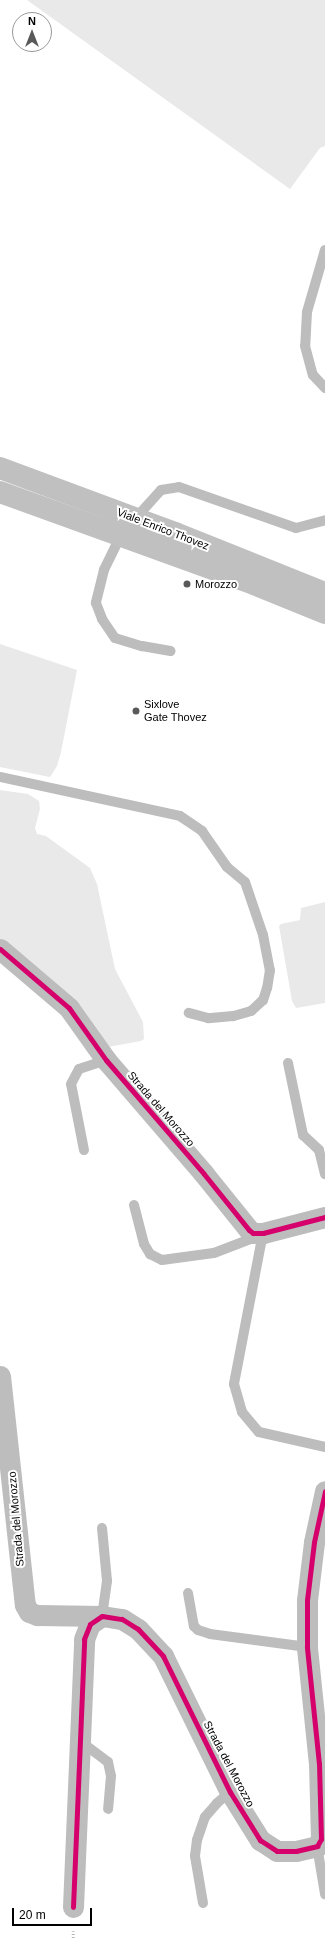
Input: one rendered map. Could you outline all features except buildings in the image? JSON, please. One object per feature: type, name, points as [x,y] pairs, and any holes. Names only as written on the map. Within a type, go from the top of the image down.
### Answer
[{"type":"street","name":"Viale Enrico Thovez","points":[[0,468],[135,518],[325,593]]},
{"type":"street","name":"Viale Enrico Thovez","points":[[0,492],[120,535],[325,614]]},
{"type":"street","name":"Strada del Morozzo","points":[[0,949],[69,1008],[106,1060],[249,1230],[253,1233],[263,1233]]},
{"type":"street","points":[[263,1233],[325,1216]]},
{"type":"street","name":"Strada del Morozzo","points":[[0,1376],[25,1605],[29,1612],[38,1615],[102,1616],[122,1619],[138,1629],[163,1656],[230,1792],[260,1840],[277,1851],[296,1851],[317,1846]]},
{"type":"street","points":[[317,1846],[321,1839],[320,1795],[307,1646],[307,1600],[314,1542],[325,1491]]},
{"type":"street","points":[[74,1907],[84,1639],[90,1624],[102,1616]]},
{"type":"lane","points":[[325,250],[307,312],[305,346],[313,375],[325,388]]},
{"type":"lane","points":[[171,651],[142,646],[116,638],[102,619],[96,603],[104,570],[120,535],[161,490],[179,487],[296,528],[325,520]]},
{"type":"lane","points":[[0,777],[180,816],[202,831],[227,868],[245,882],[263,935],[270,970],[263,1000],[251,1010],[233,1016],[208,1018],[189,1013]]},
{"type":"lane","points":[[84,1150],[71,1084],[79,1069],[106,1060]]},
{"type":"lane","points":[[288,1063],[304,1135],[319,1150],[325,1174]]},
{"type":"lane","points":[[134,1205],[144,1244],[150,1254],[162,1260],[214,1252],[238,1245],[263,1233]]},
{"type":"lane","points":[[263,1233],[234,1384],[242,1412],[259,1432],[325,1447]]},
{"type":"lane","points":[[102,1528],[107,1582],[102,1616]]},
{"type":"lane","points":[[188,1594],[194,1626],[198,1630],[210,1634],[307,1646]]},
{"type":"lane","points":[[80,1741],[108,1762],[111,1776],[108,1809]]},
{"type":"lane","points":[[203,1903],[195,1856],[197,1840],[205,1817],[217,1803],[230,1792]]},
{"type":"lane","points":[[317,1846],[325,1894]]},
{"type":"shaded area","points":[[27,0],[325,0],[325,146],[320,148],[290,189],[52,18],[52,12],[44,12]]},
{"type":"shaded area","points":[[0,644],[77,670],[61,752],[57,766],[50,777],[0,767]]},
{"type":"shaded area","points":[[0,790],[28,794],[39,801],[40,809],[35,828],[37,834],[46,836],[90,868],[97,884],[115,969],[143,1022],[144,1039],[141,1041],[108,1047],[0,939]]},
{"type":"shaded area","points":[[325,902],[325,1003],[296,1008],[292,1001],[279,926],[281,924],[300,920],[301,908]]},
{"type":"cycle path","points":[[0,949],[69,1008],[106,1060],[204,1174],[249,1230],[253,1233],[263,1233],[325,1217]]},
{"type":"cycle path","points":[[73,1907],[84,1639],[90,1624],[102,1616],[122,1619],[138,1629],[163,1656],[230,1792],[260,1840],[277,1851],[296,1851],[317,1846],[321,1839],[319,1764],[307,1647],[307,1600],[314,1542],[325,1491]]},
{"type":"place","name":"Morozzo","points":[[187,584]]},
{"type":"place","name":"Sixlove Gate Thovez","points":[[136,711]]}]
